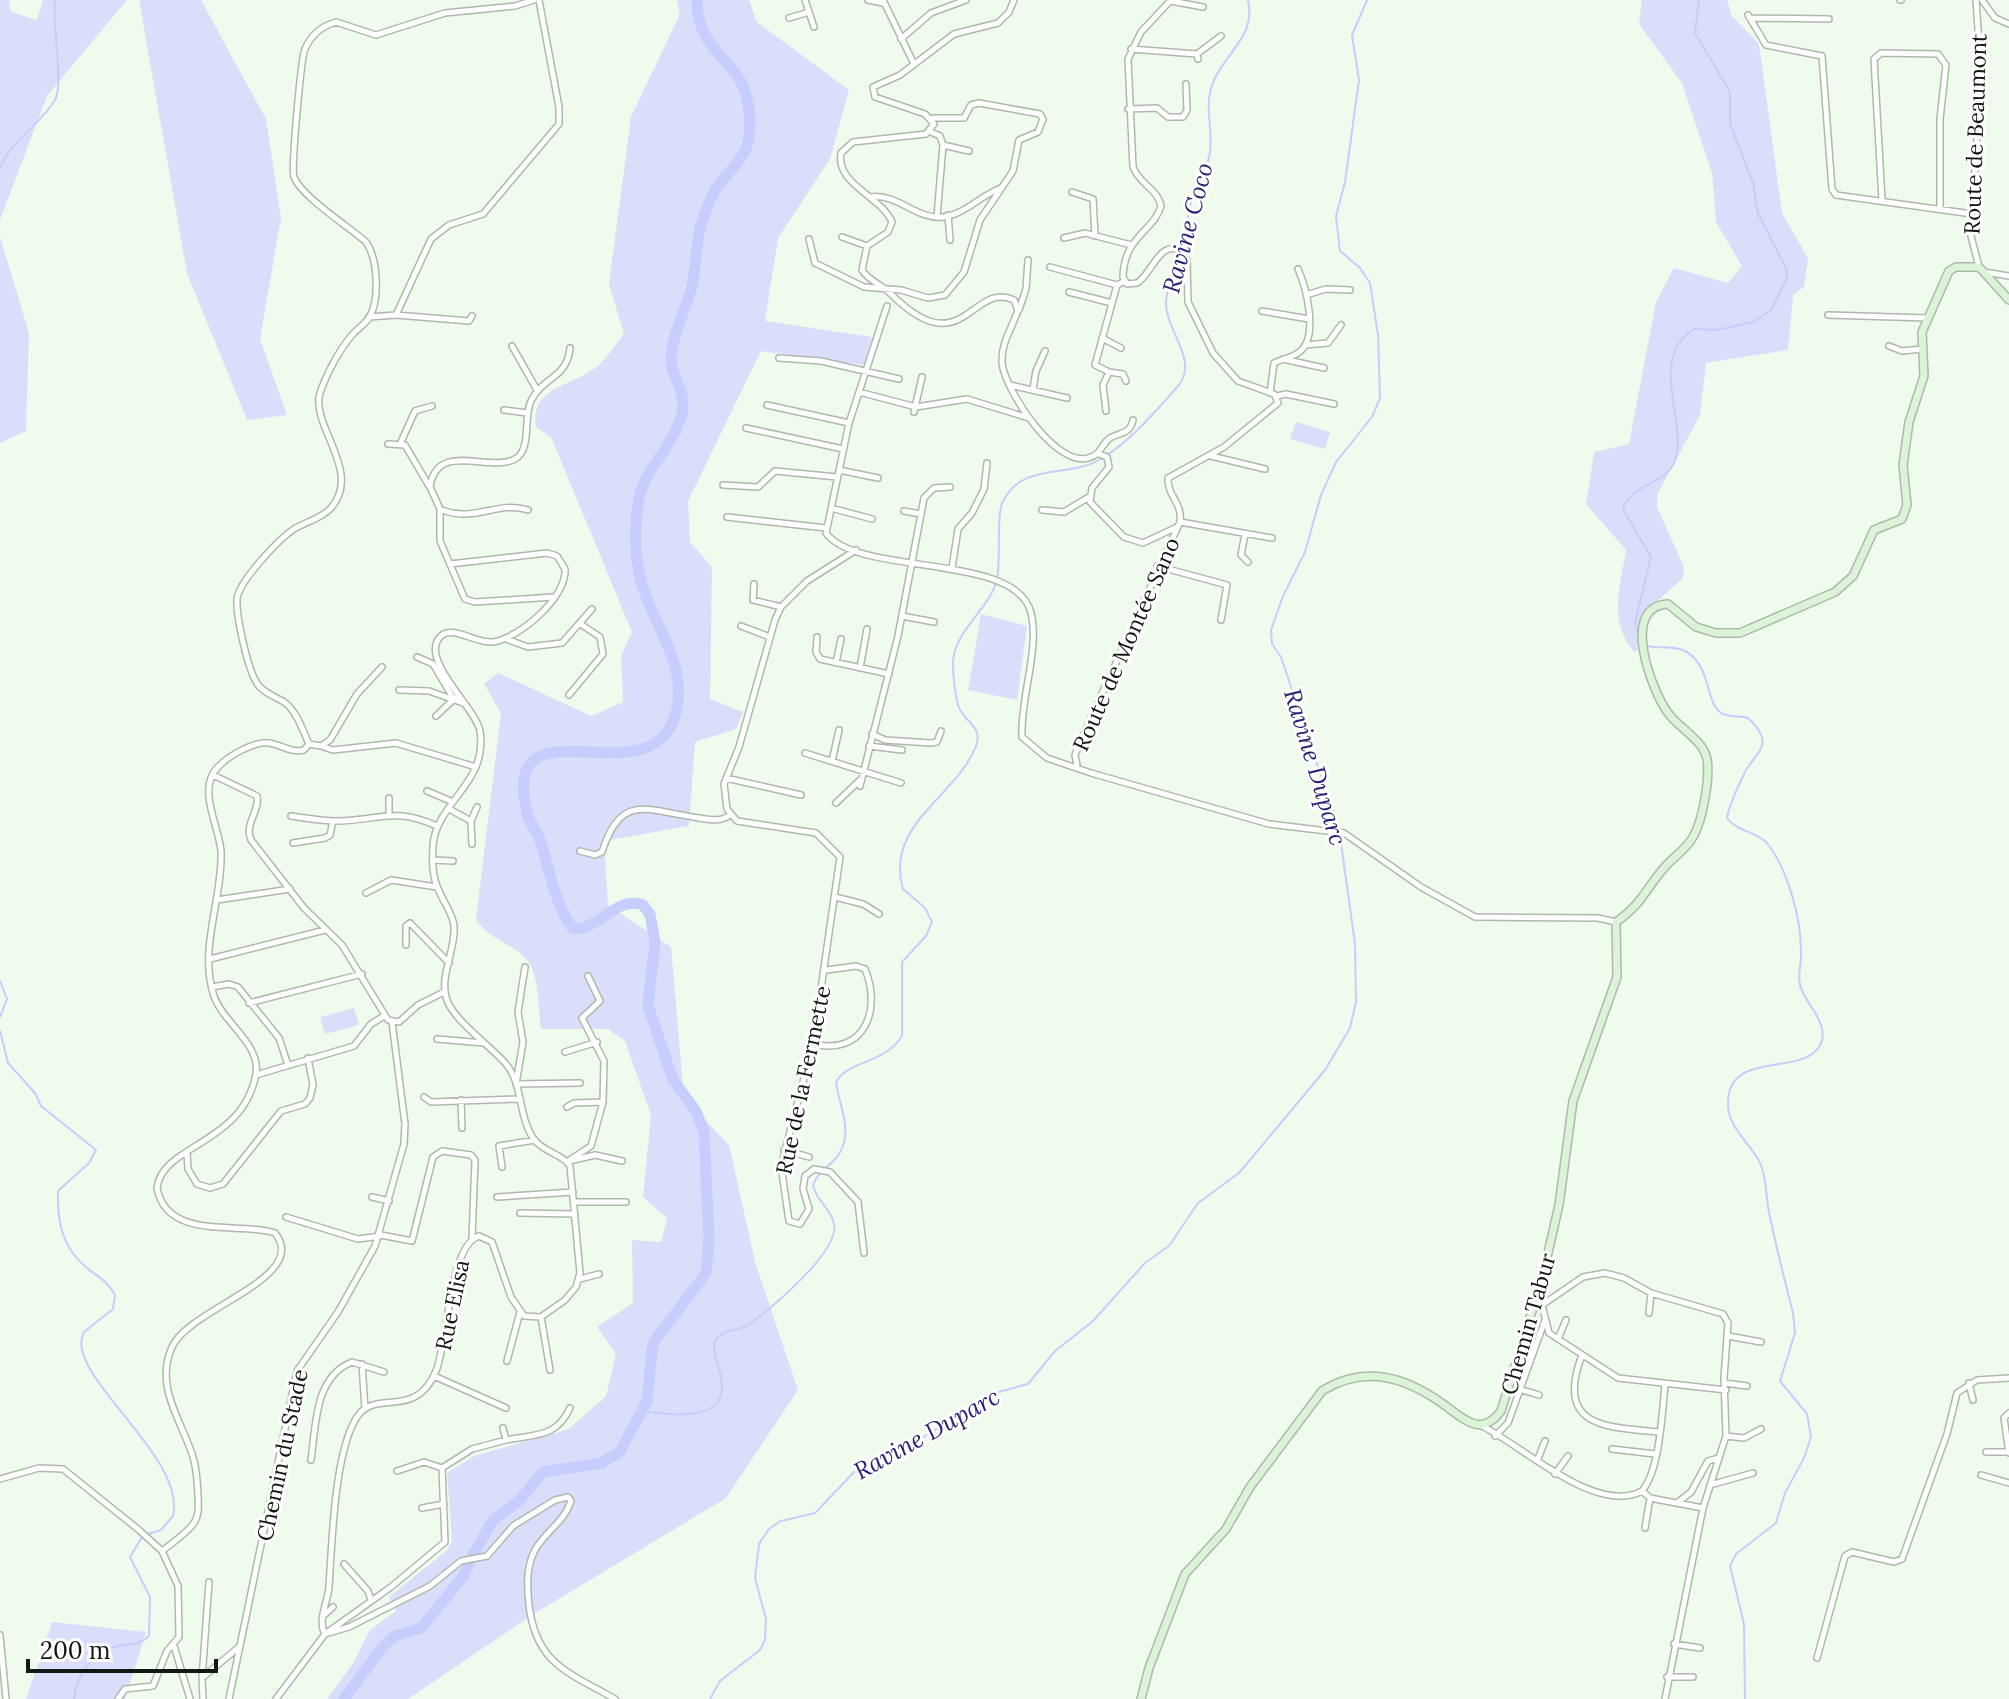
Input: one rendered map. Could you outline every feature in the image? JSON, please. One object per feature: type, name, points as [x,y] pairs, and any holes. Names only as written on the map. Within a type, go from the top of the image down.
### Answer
[{"type":"street","points":[[493,0],[498,7]]},
{"type":"street","points":[[309,744],[290,707],[257,683],[237,600],[246,580],[283,537],[324,514],[336,502],[339,469],[331,437],[319,409],[319,396],[344,345],[369,317],[373,252],[366,242],[306,192],[293,176],[292,152],[305,49],[316,33],[336,22],[376,35],[445,13],[515,6],[537,0],[559,107],[559,124],[483,214],[449,225],[431,239],[396,315]]},
{"type":"street","points":[[805,0],[814,27]]},
{"type":"street","points":[[868,0],[884,2],[914,64]]},
{"type":"street","points":[[901,39],[931,13],[966,0]]},
{"type":"street","points":[[809,239],[811,257],[818,265],[864,287],[932,298],[950,291],[967,265],[980,220],[1013,171],[1019,140],[1038,132],[1042,116],[974,103],[964,118],[932,118],[872,94],[873,87],[893,80],[954,34],[998,23],[1009,12],[1014,0]]},
{"type":"street","points":[[1203,7],[1171,0],[1141,32],[1131,49],[1126,74],[1135,173],[1157,194],[1161,206],[1156,218],[1131,245],[1123,272],[1125,281],[1130,285],[1140,282],[1161,254],[1171,247],[1182,251],[1187,260],[1188,302],[1203,336],[1238,381],[1277,396],[1286,394],[1334,404]]},
{"type":"street","points":[[1979,0],[1995,18],[2009,24]]},
{"type":"street","name":"Route de Beaumont","points":[[1979,0],[1981,72],[1972,246],[1981,269]]},
{"type":"street","points":[[789,18],[809,12]]},
{"type":"street","points":[[1829,19],[1749,17],[1766,45],[1822,56],[1833,193],[1972,214]]},
{"type":"street","points":[[1131,49],[1198,57],[1221,36]]},
{"type":"street","points":[[1882,200],[1874,59],[1881,53],[1928,52],[1944,58],[1946,65],[1940,119],[1940,207]]},
{"type":"street","points":[[1128,109],[1157,108],[1168,117],[1183,117],[1187,110],[1186,84]]},
{"type":"street","points":[[930,132],[934,127],[932,118]]},
{"type":"street","points":[[937,217],[943,145],[940,136],[930,132],[853,142],[844,148],[840,159],[844,171],[891,217],[892,224],[867,246],[862,270],[922,321],[935,325],[948,324],[1001,297],[1014,300],[1018,310]]},
{"type":"street","points":[[943,145],[969,151]]},
{"type":"street","points":[[870,197],[889,197],[937,217],[948,215],[1001,188]]},
{"type":"street","points":[[1072,192],[1093,199],[1095,236]]},
{"type":"street","points":[[948,215],[950,240]]},
{"type":"street","points":[[1064,238],[1079,233],[1131,245]]},
{"type":"street","points":[[842,237],[867,246]]},
{"type":"street","points":[[1028,260],[1026,289],[1003,345],[1002,364],[1009,385],[1043,439],[1075,457],[1085,459],[1099,454],[1110,439],[1128,431],[1133,420]]},
{"type":"street","points":[[1050,267],[1117,285],[1125,281]]},
{"type":"street","points":[[1270,393],[1272,366],[1298,353],[1305,345],[1309,294],[1298,269]]},
{"type":"street","points":[[887,306],[849,423],[826,528],[831,539],[857,550],[913,564],[952,568],[991,580],[1025,600],[1033,618],[1022,737],[1047,758],[1269,824],[1344,833],[1421,887],[1475,917],[1598,918],[1616,922],[1641,903],[1657,877],[1692,840],[1707,771],[1707,761],[1699,744],[1663,704],[1643,650],[1641,631],[1650,611],[1663,604],[1674,606],[1696,627],[1716,633],[1740,633],[1822,599],[1844,585],[1853,576],[1869,536],[1880,528],[1899,522],[1904,515],[1907,498],[1903,465],[1909,422],[1924,376],[1922,332],[1950,269],[1981,269],[2009,276]]},
{"type":"street","points":[[1981,269],[2009,300]]},
{"type":"street","points":[[1117,285],[1095,365],[1123,374],[1126,381]]},
{"type":"street","points":[[1309,294],[1326,289],[1350,290]]},
{"type":"street","points":[[1069,292],[1112,303]]},
{"type":"street","points":[[1262,311],[1309,319]]},
{"type":"street","points":[[369,317],[396,315],[465,321],[472,316]]},
{"type":"street","points":[[1828,315],[1928,318]]},
{"type":"street","points":[[1305,345],[1328,343],[1341,325]]},
{"type":"street","points":[[1102,338],[1121,348]]},
{"type":"street","points":[[512,346],[524,359],[537,390]]},
{"type":"street","points":[[1889,346],[1902,351],[1922,349]]},
{"type":"street","points":[[430,487],[433,475],[448,462],[508,461],[519,456],[525,446],[527,413],[537,390],[566,367],[570,348]]},
{"type":"street","points":[[1033,389],[1036,371],[1045,351]]},
{"type":"street","points":[[779,358],[821,361],[899,379]]},
{"type":"street","points":[[1283,359],[1324,368]]},
{"type":"street","points":[[1106,411],[1103,385],[1109,372]]},
{"type":"street","points":[[915,410],[922,377]]},
{"type":"street","points":[[1009,385],[1067,398]]},
{"type":"street","points":[[859,392],[915,410],[964,399],[1030,418]]},
{"type":"street","name":"Route de Montée Sano","points":[[1077,766],[1075,755],[1081,740],[1178,524],[1181,507],[1168,487],[1168,478],[1210,456],[1273,411],[1278,403],[1277,396]]},
{"type":"street","points":[[767,405],[849,423]]},
{"type":"street","points":[[401,442],[415,411],[432,406]]},
{"type":"street","points":[[504,410],[527,413]]},
{"type":"street","points":[[746,428],[843,449]]},
{"type":"street","points":[[388,444],[401,442]]},
{"type":"street","points":[[401,442],[430,487],[440,509],[439,536],[468,601],[553,597]]},
{"type":"street","points":[[1042,510],[1064,512],[1089,496],[1106,473],[1109,461],[1099,454]]},
{"type":"street","points":[[1210,456],[1265,469]]},
{"type":"street","points":[[952,568],[958,529],[972,513],[984,489],[987,463]]},
{"type":"street","points":[[723,485],[758,487],[775,471],[878,478]]},
{"type":"street","points":[[836,803],[860,783],[889,674],[928,492],[950,487]]},
{"type":"street","points":[[1089,496],[1095,510],[1134,542],[1148,541],[1178,524],[1272,538]]},
{"type":"street","points":[[440,509],[460,516],[506,506],[528,510]]},
{"type":"street","points":[[830,508],[872,519]]},
{"type":"street","points":[[904,511],[921,514]]},
{"type":"street","points":[[727,517],[826,528]]},
{"type":"street","points":[[1246,534],[1241,555],[1248,562]]},
{"type":"street","points":[[580,851],[591,855],[602,852],[616,818],[629,811],[646,810],[718,821],[730,815],[724,796],[726,778],[739,747],[781,607],[823,567],[857,550]]},
{"type":"street","points":[[450,564],[552,554],[560,559],[566,575],[553,597],[522,631],[506,639],[483,643],[448,633],[438,640],[439,664],[481,732],[476,767],[470,783],[437,826],[433,860],[437,887],[454,922],[445,991],[452,1009],[506,1064],[516,1084]]},
{"type":"street","points":[[1157,566],[1224,582],[1228,593],[1221,620]]},
{"type":"street","points":[[754,584],[753,600],[781,607]]},
{"type":"street","points":[[506,639],[528,647],[555,645],[568,640],[592,609]]},
{"type":"street","points":[[902,616],[934,622]]},
{"type":"street","points":[[569,695],[603,654],[600,637],[582,625]]},
{"type":"street","points":[[741,626],[770,637]]},
{"type":"street","points":[[860,668],[867,629]]},
{"type":"street","points":[[817,637],[817,656],[889,674]]},
{"type":"street","points":[[836,663],[841,639]]},
{"type":"street","points":[[417,657],[433,664],[454,698]]},
{"type":"street","points":[[321,746],[330,740],[357,694],[380,669],[373,665]]},
{"type":"street","points":[[399,690],[429,691],[464,703]]},
{"type":"street","points":[[436,716],[454,698]]},
{"type":"street","points":[[832,761],[839,730]]},
{"type":"street","points":[[872,734],[885,740],[931,743],[937,742],[941,731]]},
{"type":"street","points":[[162,1551],[191,1526],[199,1508],[195,1460],[173,1410],[166,1378],[165,1366],[173,1344],[186,1327],[260,1282],[282,1257],[282,1247],[275,1233],[202,1227],[184,1219],[158,1194],[158,1181],[165,1168],[232,1123],[244,1107],[256,1075],[254,1054],[224,1018],[212,987],[210,959],[220,850],[209,804],[213,775],[224,762],[255,745],[269,743],[296,751],[304,750],[309,744]]},
{"type":"street","points":[[309,744],[333,750],[396,743],[476,767]]},
{"type":"street","points":[[869,746],[902,750]]},
{"type":"street","points":[[805,753],[901,783]]},
{"type":"street","points":[[213,775],[257,796],[249,837],[325,930],[342,945],[392,1022],[399,1022],[418,1005],[445,991]]},
{"type":"street","points":[[726,778],[801,795]]},
{"type":"street","points":[[427,791],[453,802]]},
{"type":"street","points":[[389,798],[389,814]]},
{"type":"street","points":[[472,844],[471,821],[477,807]]},
{"type":"street","points":[[449,809],[471,821]]},
{"type":"street","points":[[291,816],[333,821],[389,814],[416,817],[437,826]]},
{"type":"street","name":"Rue de la Fermette","points":[[730,815],[742,823],[822,835],[840,857],[827,970],[813,1044],[784,1150],[781,1182],[792,1224],[800,1224],[807,1216],[804,1180],[808,1172],[822,1169],[858,1202],[864,1253]]},
{"type":"street","points":[[293,843],[325,838],[330,835],[333,821]]},
{"type":"street","points":[[433,860],[453,861]]},
{"type":"street","points":[[366,893],[391,880],[437,887]]},
{"type":"street","points":[[217,900],[291,889]]},
{"type":"street","points":[[835,897],[863,904],[879,914]]},
{"type":"street","name":"Chemin Tabur","points":[[1476,1424],[1491,1421],[1506,1402],[1538,1304],[1559,1205],[1573,1101],[1617,977],[1616,922]]},
{"type":"street","points":[[406,945],[406,926],[410,923],[449,963]]},
{"type":"street","points":[[210,959],[325,930]]},
{"type":"street","points":[[813,1044],[828,1046],[857,1036],[866,1030],[870,1018],[871,987],[865,969],[856,966],[827,970]]},
{"type":"street","points":[[525,967],[518,1012],[523,1042],[516,1084],[518,1099],[535,1140],[549,1153],[568,1161],[595,1155],[622,1161]]},
{"type":"street","points":[[249,1003],[362,974]]},
{"type":"street","points":[[568,1161],[591,1146],[593,1127],[603,1102],[604,1061],[597,1042],[582,1018],[600,1001],[588,976]]},
{"type":"street","points":[[212,987],[236,985],[279,1038],[288,1065]]},
{"type":"street","points":[[256,1075],[354,1046],[371,1024],[385,1015]]},
{"type":"street","name":"Chemin du Stade","points":[[229,1699],[297,1371],[338,1312],[380,1235],[389,1201],[405,1134],[392,1022]]},
{"type":"street","points":[[437,1039],[487,1044]]},
{"type":"street","points":[[565,1052],[597,1042]]},
{"type":"street","points":[[187,1152],[188,1169],[197,1184],[210,1188],[223,1184],[281,1111],[305,1104],[310,1098],[313,1085],[308,1058]]},
{"type":"street","points":[[516,1084],[580,1083]]},
{"type":"street","points":[[424,1097],[431,1102],[518,1099]]},
{"type":"street","points":[[461,1100],[462,1128]]},
{"type":"street","points":[[567,1107],[574,1103],[603,1102]]},
{"type":"street","points":[[502,1167],[499,1146],[535,1140]]},
{"type":"street","points":[[784,1150],[809,1157]]},
{"type":"street","points":[[286,1217],[358,1239],[380,1235],[412,1241],[433,1157],[442,1151],[471,1155],[475,1160],[472,1238]]},
{"type":"street","points":[[507,1361],[520,1312],[529,1318],[541,1317],[571,1295],[580,1279],[568,1161]]},
{"type":"street","points":[[497,1197],[573,1192]]},
{"type":"street","points":[[372,1197],[389,1201]]},
{"type":"street","points":[[574,1202],[626,1202]]},
{"type":"street","points":[[520,1213],[575,1214]]},
{"type":"street","name":"Rue Elisa","points":[[365,1409],[407,1401],[424,1390],[434,1376],[459,1263],[472,1238],[479,1236],[492,1242],[520,1312]]},
{"type":"street","points":[[1665,1699],[1703,1508],[1726,1436],[1726,1387],[1728,1323],[1723,1314],[1651,1293],[1624,1278],[1593,1273],[1538,1304],[1549,1333],[1618,1378],[1665,1385],[1726,1387],[1747,1386]]},
{"type":"street","points":[[580,1279],[599,1274]]},
{"type":"street","points":[[1649,1313],[1651,1293]]},
{"type":"street","points":[[541,1317],[550,1370]]},
{"type":"street","points":[[1497,1433],[1508,1423],[1545,1320]]},
{"type":"street","points":[[1558,1339],[1566,1320]]},
{"type":"street","points":[[1728,1336],[1761,1342]]},
{"type":"street","points":[[1582,1355],[1573,1389],[1575,1400],[1586,1417],[1605,1427],[1659,1432]]},
{"type":"street","points":[[311,1460],[322,1390],[339,1368],[352,1362],[384,1372]]},
{"type":"street","points":[[325,1634],[323,1616],[329,1590],[332,1515],[347,1435],[365,1409],[362,1364]]},
{"type":"street","name":"Rue Elisa","points":[[434,1376],[506,1408]]},
{"type":"street","points":[[1141,1699],[1149,1668],[1185,1574],[1226,1529],[1250,1487],[1322,1391],[1355,1376],[1387,1376],[1427,1392],[1476,1424],[1497,1433],[1555,1474],[1602,1491],[1633,1495],[1642,1491],[1649,1480],[1665,1385]]},
{"type":"street","points":[[1817,1658],[1845,1556],[1852,1552],[1894,1562],[1905,1555],[1947,1434],[1957,1393],[1969,1383],[2009,1378]]},
{"type":"street","points":[[1969,1383],[1973,1400]]},
{"type":"street","points":[[1519,1389],[1539,1395]]},
{"type":"street","points":[[442,1468],[472,1449],[558,1428],[570,1408]]},
{"type":"street","points":[[1986,1452],[2009,1452],[2004,1418],[2009,1413]]},
{"type":"street","points":[[1491,1421],[1497,1433]]},
{"type":"street","points":[[503,1428],[506,1440]]},
{"type":"street","points":[[1726,1436],[1744,1438],[1761,1429]]},
{"type":"street","points":[[1537,1461],[1545,1441]]},
{"type":"street","points":[[1612,1449],[1655,1454]]},
{"type":"street","points":[[1555,1474],[1568,1456]]},
{"type":"street","points":[[1677,1503],[1691,1492],[1708,1461],[1719,1458]]},
{"type":"street","points":[[397,1471],[424,1462],[442,1468]]},
{"type":"street","points":[[0,1479],[39,1468],[63,1469],[162,1551],[178,1586],[181,1603],[179,1637],[167,1651],[157,1683],[149,1688],[125,1689],[118,1699]]},
{"type":"street","points":[[276,1699],[325,1634],[445,1542],[442,1468]]},
{"type":"street","points":[[1710,1485],[1753,1473]]},
{"type":"street","points":[[1981,1475],[2009,1483]]},
{"type":"street","points":[[1642,1491],[1650,1498],[1703,1508]]},
{"type":"street","points":[[325,1634],[349,1627],[430,1586],[461,1561],[487,1556],[513,1526],[555,1500],[568,1497],[571,1501],[568,1509],[535,1551],[529,1567],[527,1587],[535,1635],[542,1651],[557,1666],[615,1699]]},
{"type":"street","points":[[1645,1528],[1650,1498]]},
{"type":"street","points":[[422,1508],[444,1504]]},
{"type":"street","points":[[344,1564],[368,1591],[371,1600]]},
{"type":"street","points":[[203,1699],[209,1582]]},
{"type":"street","points":[[323,1616],[333,1607]]},
{"type":"street","points":[[0,1635],[6,1699]]},
{"type":"street","points":[[1674,1644],[1700,1648]]},
{"type":"street","points":[[174,1646],[190,1699]]},
{"type":"street","points":[[202,1678],[239,1647]]},
{"type":"street","points":[[1667,1677],[1693,1677]]},
{"type":"shaded area","points":[[0,0],[9,0],[11,12],[37,20],[43,0],[127,0],[47,96],[0,220]]},
{"type":"shaded area","points":[[139,0],[201,0],[266,119],[281,218],[260,339],[287,415],[247,420],[187,273]]},
{"type":"shaded area","points":[[677,0],[749,0],[757,22],[849,90],[830,159],[778,238],[765,321],[872,337],[864,365],[761,351],[688,501],[690,542],[712,567],[710,699],[743,712],[736,729],[695,742],[689,826],[604,841],[608,905],[671,947],[684,1098],[729,1145],[755,1262],[798,1390],[726,1498],[532,1615],[408,1699],[327,1699],[354,1662],[370,1630],[396,1611],[389,1597],[446,1551],[452,1541],[447,1473],[474,1456],[569,1429],[606,1396],[616,1354],[597,1327],[633,1303],[632,1240],[661,1242],[667,1218],[643,1197],[651,1115],[625,1041],[608,1029],[541,1029],[536,984],[527,960],[476,920],[501,713],[484,684],[498,673],[591,716],[623,702],[621,656],[632,632],[551,437],[536,427],[536,414],[545,396],[594,369],[624,334],[609,284],[631,117],[680,14]]},
{"type":"shaded area","points":[[1642,0],[1727,0],[1732,16],[1759,44],[1782,213],[1808,258],[1804,287],[1793,295],[1788,350],[1706,363],[1700,415],[1658,493],[1657,507],[1684,567],[1683,578],[1644,613],[1638,650],[1634,652],[1626,640],[1618,616],[1626,550],[1586,504],[1594,452],[1629,444],[1656,302],[1674,268],[1728,283],[1742,266],[1716,222],[1712,173],[1682,83],[1639,24]]},
{"type":"shaded area","points":[[0,237],[29,333],[26,431],[0,443]]},
{"type":"shaded area","points":[[1296,422],[1330,432],[1325,449],[1290,439]]},
{"type":"shaded area","points":[[981,614],[1027,626],[1017,700],[968,690]]},
{"type":"shaded area","points":[[354,1008],[359,1025],[325,1034],[320,1017]]},
{"type":"shaded area","points":[[52,1622],[146,1632],[125,1699],[26,1699]]},
{"type":"waterway","points":[[0,168],[12,149],[55,100],[58,81],[55,0]]},
{"type":"waterway","points":[[473,1555],[493,1520],[519,1501],[543,1472],[602,1463],[620,1452],[647,1401],[653,1343],[706,1273],[709,1240],[704,1132],[696,1111],[673,1080],[648,1005],[655,942],[650,914],[643,905],[634,903],[617,908],[583,928],[574,929],[570,925],[556,895],[540,840],[527,813],[524,777],[535,759],[556,752],[613,753],[641,749],[664,736],[677,708],[677,674],[640,575],[636,540],[638,507],[646,478],[681,418],[683,401],[671,360],[676,333],[693,282],[701,225],[715,190],[745,151],[750,129],[745,90],[705,35],[697,0]]},
{"type":"waterway","name":"Ravine Coco","points":[[642,1411],[695,1413],[717,1403],[722,1393],[715,1340],[748,1325],[786,1294],[815,1264],[833,1236],[834,1224],[813,1186],[837,1157],[845,1139],[836,1082],[849,1069],[886,1052],[902,1036],[902,962],[926,936],[932,922],[925,908],[903,889],[900,867],[912,829],[966,764],[978,739],[975,728],[958,705],[953,663],[959,641],[987,600],[997,579],[1003,501],[1022,481],[1087,465],[1110,453],[1151,416],[1184,376],[1183,355],[1167,312],[1167,294],[1185,237],[1191,202],[1209,157],[1211,90],[1248,24],[1248,0]]},
{"type":"waterway","name":"Ravine Duparc","points":[[1339,829],[1281,657],[1272,644],[1271,630],[1283,596],[1305,552],[1321,495],[1336,462],[1372,417],[1380,398],[1378,335],[1370,283],[1360,268],[1340,251],[1336,216],[1345,182],[1359,80],[1352,35],[1367,0]]},
{"type":"waterway","points":[[1640,639],[1635,623],[1651,557],[1623,509],[1634,493],[1660,478],[1674,464],[1678,437],[1671,386],[1674,355],[1681,341],[1694,329],[1717,330],[1753,322],[1771,310],[1787,278],[1786,268],[1758,214],[1753,183],[1730,124],[1730,92],[1695,33],[1699,0]]},
{"type":"waterway","points":[[1647,646],[1680,649],[1694,658],[1717,709],[1726,715],[1748,718],[1761,735],[1761,748],[1744,774],[1727,818],[1767,843],[1781,867],[1799,924],[1801,988],[1823,1033],[1819,1047],[1810,1056],[1752,1069],[1740,1076],[1731,1086],[1728,1102],[1731,1120],[1757,1157],[1764,1175],[1795,1333],[1780,1381],[1807,1414],[1811,1437],[1804,1458],[1785,1493],[1776,1523],[1736,1554],[1730,1566],[1744,1624],[1745,1699]]},
{"type":"waterway","name":"Ravine Duparc","points":[[710,1699],[720,1681],[760,1650],[765,1640],[766,1619],[755,1578],[759,1544],[769,1529],[781,1521],[815,1513],[858,1468],[905,1449],[991,1394],[1028,1384],[1055,1351],[1093,1321],[1145,1263],[1169,1246],[1198,1203],[1239,1173],[1325,1070],[1350,1028],[1356,1002],[1355,944],[1340,836]]},
{"type":"waterway","points":[[0,981],[7,999],[0,1017]]},
{"type":"waterway","points":[[0,1031],[8,1063],[35,1093],[41,1106],[96,1150],[89,1163],[58,1191],[59,1213],[63,1233],[72,1252],[115,1295],[113,1309],[84,1332],[82,1349],[90,1369],[162,1467],[172,1492],[173,1516],[161,1530],[148,1534]]},
{"type":"waterway","points":[[74,1699],[82,1673],[101,1653],[138,1643],[149,1636],[150,1597],[130,1557],[142,1537]]},
{"type":"waterway","points":[[344,1699],[383,1646],[395,1636],[421,1628],[462,1578],[470,1562]]}]
